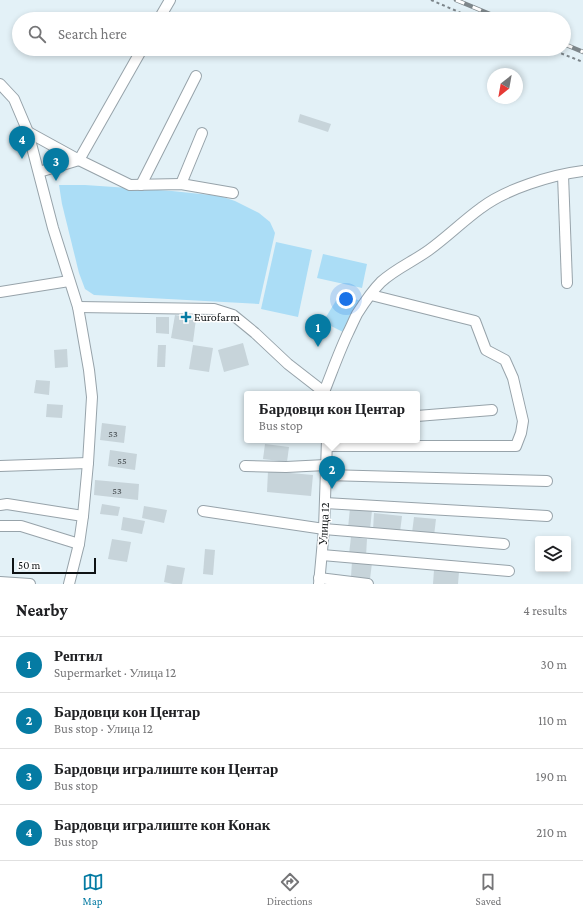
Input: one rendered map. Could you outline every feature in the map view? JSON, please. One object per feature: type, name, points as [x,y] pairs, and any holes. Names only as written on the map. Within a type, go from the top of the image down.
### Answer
[{"type":"street","points":[[163,12],[170,0]]},
{"type":"street","points":[[39,172],[79,160],[138,56]]},
{"type":"street","points":[[142,185],[196,76]]},
{"type":"street","points":[[0,84],[14,99],[28,132],[53,228],[78,307],[89,370],[92,397],[88,463],[79,544],[69,584]]},
{"type":"street","points":[[28,132],[79,160],[130,185],[181,184],[233,193]]},
{"type":"street","points":[[181,184],[202,133]]},
{"type":"street","points":[[325,391],[357,314],[381,282],[429,250],[482,207],[503,194],[527,185],[569,173],[583,172]]},
{"type":"street","points":[[563,175],[567,283]]},
{"type":"street","points":[[0,292],[69,281]]},
{"type":"street","points":[[327,443],[516,446],[521,433],[523,421],[513,378],[505,360],[486,350],[475,321],[371,294]]},
{"type":"street","points":[[78,307],[214,309],[233,315],[288,364],[322,391]]},
{"type":"street","points":[[420,416],[492,410]]},
{"type":"street","name":"Улица 12","points":[[319,581],[324,529],[327,443]]},
{"type":"street","points":[[0,466],[88,463]]},
{"type":"street","points":[[245,466],[547,481]]},
{"type":"street","points":[[325,503],[547,516]]},
{"type":"street","points":[[0,504],[83,516]]},
{"type":"street","points":[[203,511],[324,529],[504,544]]},
{"type":"street","points":[[0,526],[21,526],[79,544]]},
{"type":"street","points":[[322,555],[509,571]]},
{"type":"street","points":[[319,581],[368,584]]},
{"type":"street","points":[[0,582],[30,584]]},
{"type":"path","points":[[431,0],[459,12]]},
{"type":"path","points":[[568,56],[583,62]]},
{"type":"shaded area","points":[[59,185],[85,185],[220,196],[235,201],[259,213],[270,222],[275,233],[259,304],[94,295],[85,289],[79,273],[62,204]]},
{"type":"shaded area","points":[[276,242],[312,250],[298,317],[261,309]]},
{"type":"shaded area","points":[[323,254],[367,264],[362,288],[317,278]]},
{"type":"shaded area","points":[[340,294],[361,301],[343,332],[323,322]]},
{"type":"building","points":[[300,114],[331,124],[328,132],[298,122]]},
{"type":"building","points":[[175,315],[196,319],[193,342],[171,338]]},
{"type":"building","points":[[156,317],[169,317],[169,334],[156,333]]},
{"type":"building","points":[[243,343],[249,365],[224,372],[218,350]]},
{"type":"building","points":[[158,345],[166,345],[165,367],[157,367]]},
{"type":"building","points":[[193,345],[213,348],[209,372],[189,369]]},
{"type":"building","points":[[67,349],[68,367],[55,368],[54,350]]},
{"type":"building","points":[[36,380],[50,381],[49,395],[34,393]]},
{"type":"building","points":[[47,404],[63,405],[62,418],[46,417]]},
{"type":"building","points":[[102,423],[126,426],[124,443],[100,440]]},
{"type":"building","points":[[265,444],[289,447],[287,462],[263,459]]},
{"type":"building","points":[[110,450],[137,454],[135,470],[108,466]]},
{"type":"building","points":[[268,471],[313,475],[311,496],[267,492]]},
{"type":"building","points":[[95,480],[139,484],[138,500],[94,495]]},
{"type":"building","points":[[102,504],[120,507],[118,516],[100,514]]},
{"type":"building","points":[[144,506],[167,510],[164,523],[142,518]]},
{"type":"building","points":[[350,508],[372,510],[370,530],[348,528]]},
{"type":"building","points":[[374,513],[402,516],[400,532],[373,530]]},
{"type":"building","points":[[123,517],[145,521],[142,534],[121,530]]},
{"type":"building","points":[[414,517],[436,519],[434,536],[412,533]]},
{"type":"building","points":[[351,537],[367,539],[366,556],[349,554]]},
{"type":"building","points":[[112,539],[131,542],[127,562],[108,559]]},
{"type":"building","points":[[205,549],[215,550],[213,575],[203,574]]},
{"type":"building","points":[[352,561],[372,563],[370,579],[351,577]]},
{"type":"building","points":[[167,565],[185,568],[182,584],[164,582]]},
{"type":"building","points":[[434,570],[459,572],[458,584],[433,584]]},
{"type":"railway","points":[[456,0],[485,12]]},
{"type":"railway","points":[[571,47],[583,52]]},
{"type":"place","name":"Бардовци игралиште кон Конак","points":[[22,159]]},
{"type":"place","name":"Бардовци игралиште кон Центар","points":[[56,181]]},
{"type":"place","name":"Eurofarm","points":[[186,317]]},
{"type":"place","name":"Рептил","points":[[318,347]]},
{"type":"place","name":"Бардовци кон Центар","points":[[332,489]]}]
